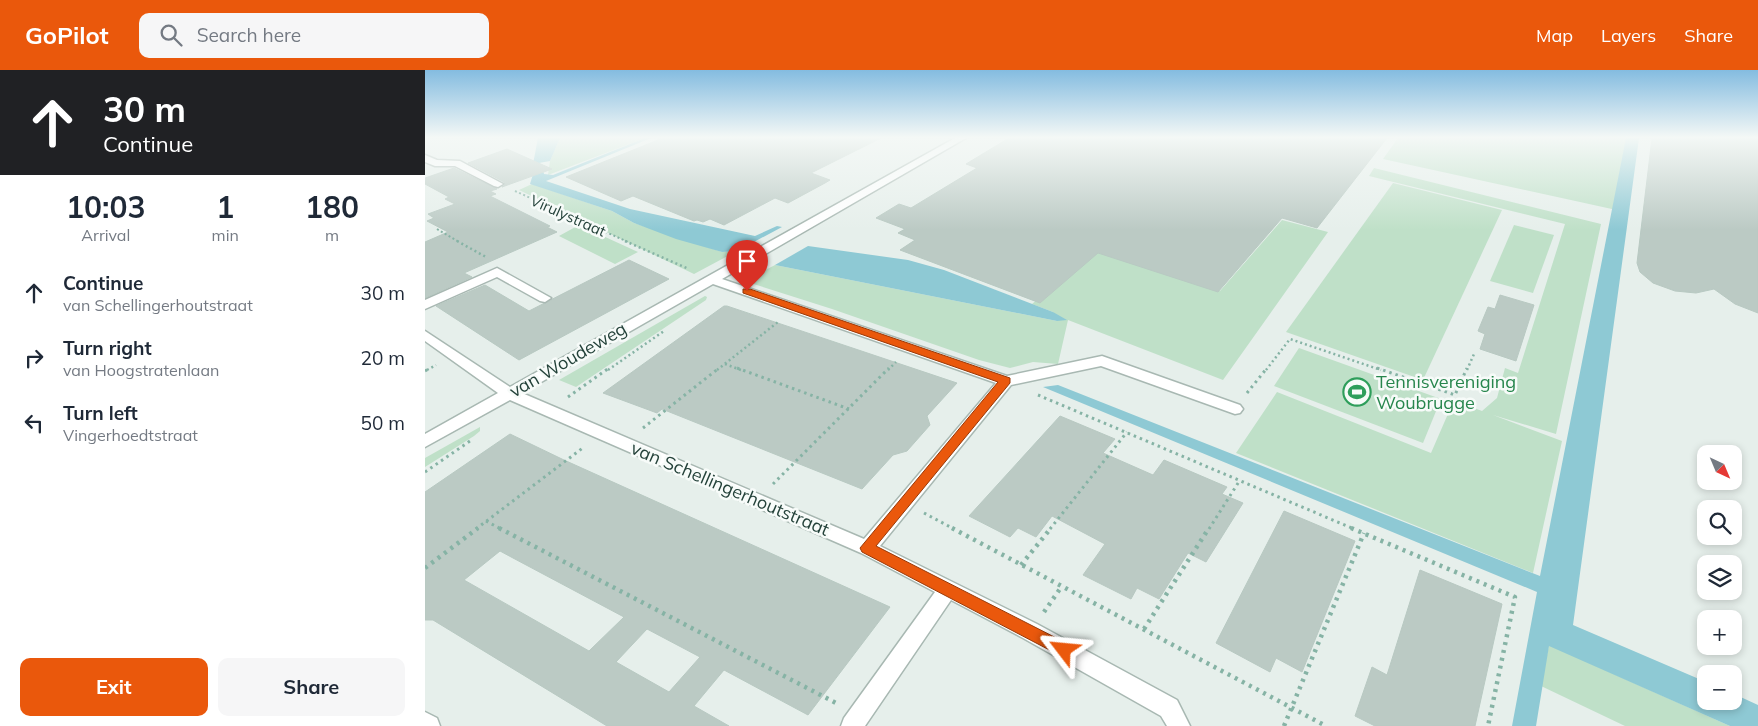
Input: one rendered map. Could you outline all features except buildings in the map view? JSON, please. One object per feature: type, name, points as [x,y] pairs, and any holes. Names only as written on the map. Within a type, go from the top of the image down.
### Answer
[{"type":"street","points":[[468,169],[498,184]]},
{"type":"street","name":"van Woudeweg","points":[[425,441],[908,169]]},
{"type":"street","points":[[425,305],[497,272],[545,298]]},
{"type":"street","points":[[711,279],[1006,381],[1102,361],[1235,409]]},
{"type":"street","name":"van Schellingerhoutstraat","points":[[425,335],[510,394],[867,548],[948,588],[1169,708],[1179,726]]},
{"type":"street","points":[[867,548],[1006,381]]},
{"type":"street","points":[[856,721],[948,588]]},
{"type":"street","points":[[425,723],[429,726]]},
{"type":"path","name":"Virulystraat","points":[[498,184],[711,279]]},
{"type":"path","points":[[437,229],[490,259]]},
{"type":"path","points":[[624,443],[796,308]]},
{"type":"path","points":[[549,411],[667,329]]},
{"type":"path","points":[[1235,409],[1290,339],[1455,395],[1474,354]]},
{"type":"path","points":[[756,500],[911,348]]},
{"type":"path","points":[[725,364],[849,409]]},
{"type":"path","points":[[1006,381],[1515,598],[1488,726]]},
{"type":"path","points":[[1021,565],[1127,432]]},
{"type":"path","points":[[425,568],[602,434]]},
{"type":"path","points":[[1144,629],[1240,480]]},
{"type":"path","points":[[904,503],[1326,726]]},
{"type":"path","points":[[486,521],[856,721]]},
{"type":"path","points":[[1284,726],[1364,533]]},
{"type":"path","points":[[1030,631],[1062,586]]},
{"type":"green space","points":[[549,169],[565,169],[548,175]]},
{"type":"green space","points":[[1374,169],[1376,169],[1601,224],[1556,434],[1493,415],[1562,441],[1533,573],[1236,453],[1277,392],[1431,453],[1454,400],[1482,411],[1497,398],[1505,368],[1518,373],[1565,224],[1369,176]]},
{"type":"green space","points":[[1427,169],[1628,169],[1621,211]]},
{"type":"green space","points":[[1393,183],[1502,210],[1423,380],[1286,332]]},
{"type":"green space","points":[[532,184],[612,211],[634,223],[722,252],[737,251],[694,274],[519,190]]},
{"type":"green space","points":[[1282,220],[1328,232],[1223,380],[1068,320],[1058,364],[1033,362],[1010,368],[979,360],[832,309],[744,281],[775,265],[1057,321],[1053,312],[1032,304],[1097,249],[1220,291]]},
{"type":"green space","points":[[579,225],[638,252],[615,264],[559,236]]},
{"type":"green space","points":[[1514,225],[1554,235],[1533,293],[1490,281]]},
{"type":"green space","points":[[705,296],[707,297],[706,300],[576,387],[559,380]]},
{"type":"green space","name":"Tennisvereniging Woubrugge","points":[[1299,348],[1441,399],[1423,443],[1274,386]]},
{"type":"green space","points":[[480,427],[480,431],[474,436],[425,467],[425,458]]},
{"type":"green space","points":[[1549,645],[1730,726],[1625,726],[1541,686]]},
{"type":"water","points":[[569,169],[576,169],[546,181],[630,209],[755,236],[777,226],[782,227],[737,251],[722,252],[676,239],[634,223],[612,211],[530,184],[534,171],[543,170],[544,174],[553,175]]},
{"type":"water","points":[[1620,169],[1635,169],[1573,625],[1697,678],[1697,710],[1742,710],[1742,698],[1758,705],[1758,726],[1730,726],[1549,646],[1536,726],[1512,726],[1537,592],[1043,387],[1058,385],[1540,576]]},
{"type":"water","points":[[808,246],[908,260],[944,270],[1053,312],[1067,320],[1057,321],[775,265]]},
{"type":"place","name":"Tennisvereniging Woubrugge","points":[[1357,392]]},
{"type":"route","points":[[747,291],[1006,381],[867,548],[981,605],[1064,650]]}]
